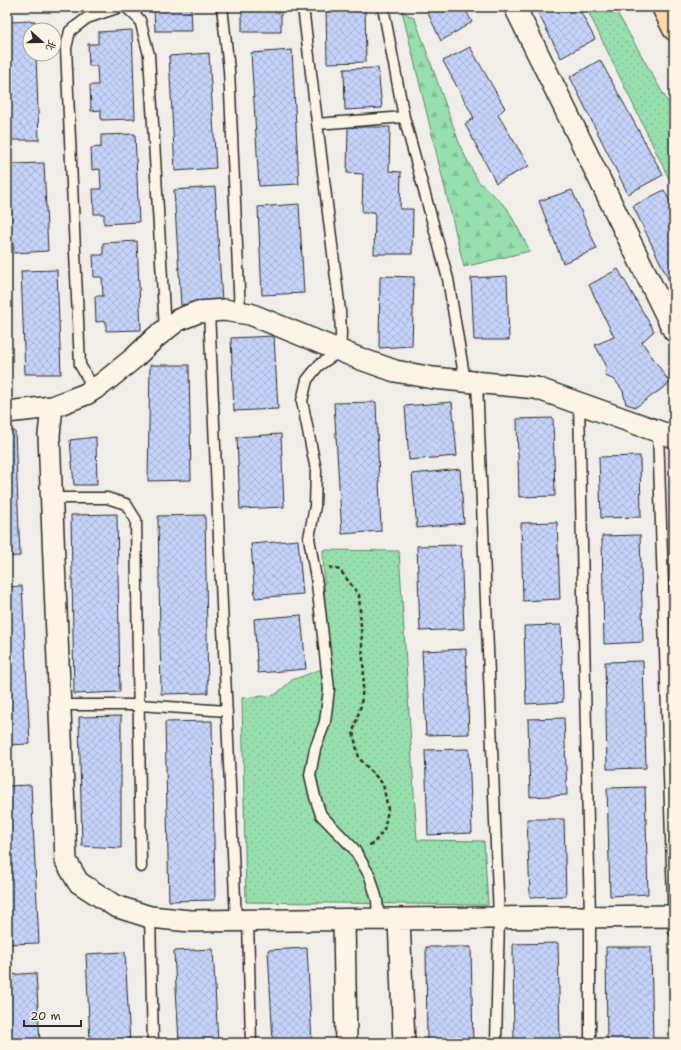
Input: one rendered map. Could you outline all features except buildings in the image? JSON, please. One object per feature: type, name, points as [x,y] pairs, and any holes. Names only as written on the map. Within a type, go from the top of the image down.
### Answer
[{"type":"main road","points":[[663,7],[674,29]]},
{"type":"street","points":[[515,7],[674,331]]},
{"type":"street","points":[[7,412],[52,407],[86,394],[102,384],[178,320],[198,312],[224,310],[250,314],[340,351],[395,371],[433,378],[536,388],[666,434]]},
{"type":"street","points":[[52,407],[49,435],[66,861],[78,882],[115,906],[150,917],[190,921],[674,916]]},
{"type":"street","points":[[399,919],[404,1043]]},
{"type":"street","points":[[344,920],[346,1043]]},
{"type":"lane","points":[[94,389],[80,365],[66,48],[70,31],[87,18],[120,7]]},
{"type":"lane","points":[[126,7],[140,20],[149,55],[165,330]]},
{"type":"lane","points":[[222,7],[229,70],[240,312]]},
{"type":"lane","points":[[303,7],[340,311],[341,334],[340,351],[319,365],[307,380],[302,401],[316,470],[315,506],[309,538],[329,689],[326,722],[315,749],[310,775],[321,815],[354,849],[370,876],[377,900],[378,919]]},
{"type":"lane","points":[[383,7],[404,117],[448,279],[471,382],[498,918],[496,1043]]},
{"type":"lane","points":[[317,124],[404,117]]},
{"type":"lane","points":[[209,311],[227,711],[251,1043]]},
{"type":"lane","points":[[579,403],[590,918],[590,1043]]},
{"type":"lane","points":[[666,434],[674,930]]},
{"type":"lane","points":[[51,498],[107,498],[126,504],[136,520],[141,866]]},
{"type":"lane","points":[[60,705],[139,705],[227,711]]},
{"type":"lane","points":[[150,917],[154,1043]]},
{"type":"path","points":[[313,562],[340,570],[359,594],[364,676],[361,705],[353,732],[359,758],[383,784],[388,810],[384,830],[373,844],[354,849]]},
{"type":"green space","points":[[586,7],[614,7],[674,113],[674,189]]},
{"type":"green space","points":[[402,11],[415,19],[461,148],[478,181],[507,208],[530,251],[464,267]]},
{"type":"green space","points":[[323,550],[399,551],[417,840],[484,841],[488,905],[246,902],[242,698],[275,695],[292,680],[327,667]]}]
